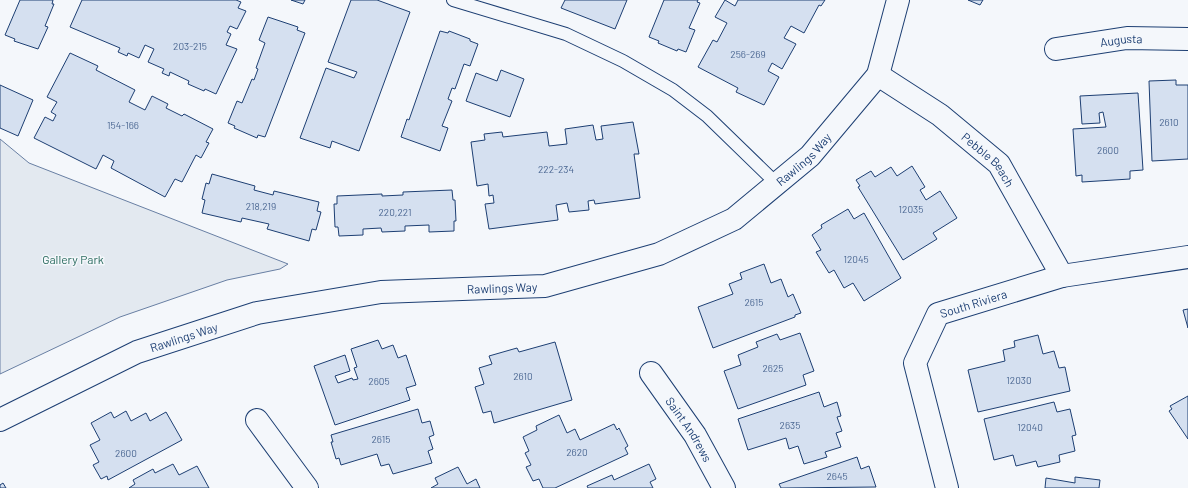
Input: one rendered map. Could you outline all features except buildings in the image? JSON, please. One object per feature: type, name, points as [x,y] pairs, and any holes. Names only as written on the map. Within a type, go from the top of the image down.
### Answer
[{"type":"street","name":"Rawlings Way","points":[[0,420],[45,400],[137,352],[257,313],[381,292],[545,286],[659,254],[734,219],[810,156],[878,75],[898,0]]},
{"type":"street","name":"Augusta","points":[[1056,49],[1127,38],[1188,39]]},
{"type":"street","name":"Pebble Beach","points":[[878,75],[940,115],[1000,164],[1062,276]]},
{"type":"street","name":"South Riviera","points":[[947,488],[915,363],[938,314],[1062,276],[1188,258]]},
{"type":"street","name":"Saint Andrews","points":[[651,373],[694,435],[724,488]]},
{"type":"street","points":[[257,420],[307,488]]},
{"type":"lane","points":[[453,0],[566,34],[623,61],[673,90],[707,116],[776,183]]},
{"type":"green space","name":"Gallery Park","points":[[0,139],[29,163],[288,264],[280,269],[227,280],[120,317],[0,374]]}]
